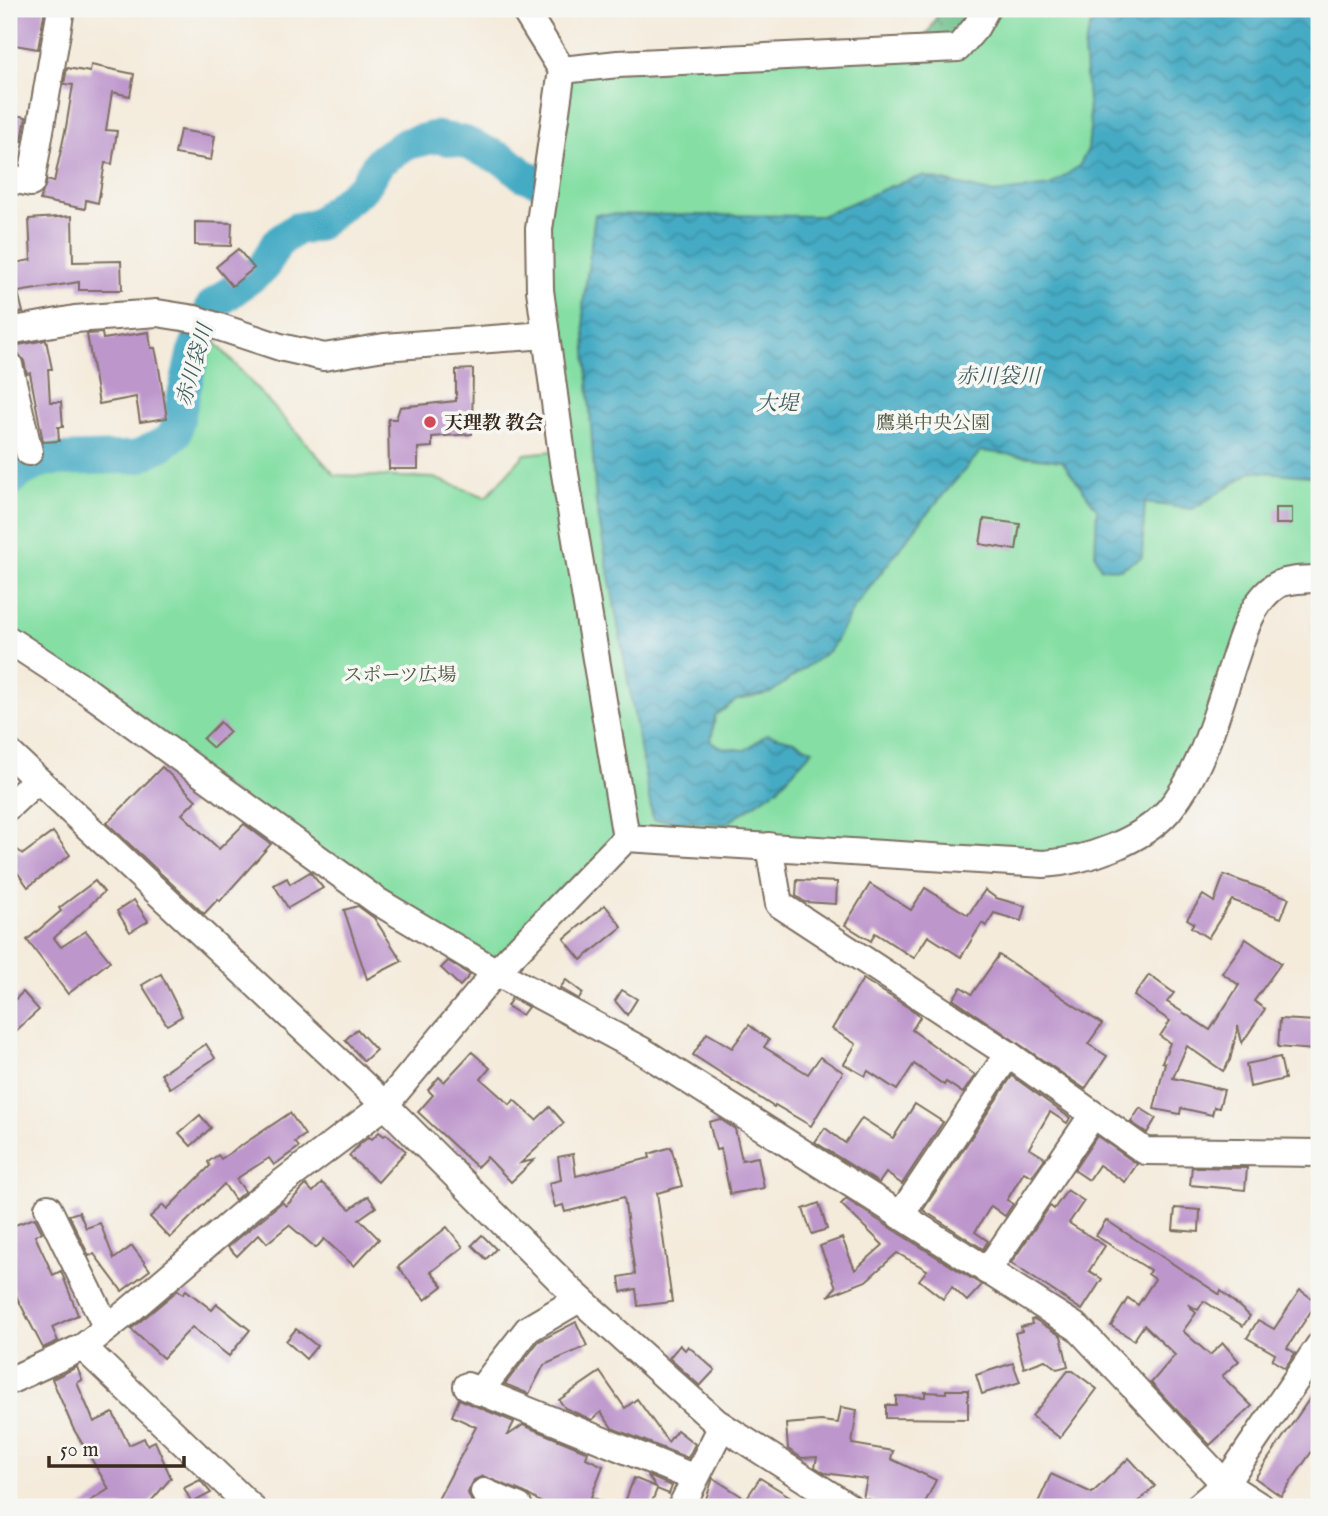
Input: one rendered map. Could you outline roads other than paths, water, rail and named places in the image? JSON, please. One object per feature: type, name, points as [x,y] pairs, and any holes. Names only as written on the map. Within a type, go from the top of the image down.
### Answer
[{"type":"street","points":[[9,178],[31,183],[61,9]]},
{"type":"street","points":[[524,9],[562,70],[539,229],[540,290],[563,462],[626,838]]},
{"type":"street","points":[[562,70],[618,64],[958,48],[976,27],[986,9]]},
{"type":"street","points":[[9,331],[75,319],[157,313],[195,319],[324,357],[384,347],[546,335]]},
{"type":"street","points":[[9,365],[29,452]]},
{"type":"street","points":[[9,1381],[83,1346],[259,1200],[385,1105],[496,972],[626,838],[1044,864],[1069,862],[1105,852],[1168,811],[1181,791],[1201,755],[1256,607],[1278,584],[1319,579]]},
{"type":"street","points":[[9,640],[90,693],[377,901],[496,972],[641,1050],[1078,1328],[1225,1484],[1261,1507]]},
{"type":"street","points":[[9,752],[385,1105],[579,1299],[722,1426],[849,1507]]},
{"type":"street","points":[[9,806],[37,780]]},
{"type":"street","points":[[769,846],[779,904],[1007,1054],[1145,1151],[1319,1153]]},
{"type":"street","points":[[900,1216],[1007,1054]]},
{"type":"street","points":[[987,1271],[1092,1116]]},
{"type":"street","points":[[48,1208],[107,1328]]},
{"type":"street","points":[[579,1299],[528,1329],[473,1389],[695,1478]]},
{"type":"street","points":[[83,1346],[251,1507]]},
{"type":"street","points":[[1198,1507],[1225,1484],[1319,1346]]},
{"type":"street","points":[[681,1507],[722,1426]]},
{"type":"street","points":[[484,1492],[519,1507]]},
{"type":"water","name":"大堤","points":[[1095,9],[1174,9],[1186,17],[1204,9],[1319,9],[1319,477],[1253,471],[1193,509],[1145,503],[1142,557],[1121,569],[1101,568],[1095,555],[1097,509],[1062,461],[981,451],[925,516],[853,609],[831,649],[770,693],[737,700],[715,716],[711,742],[724,748],[745,750],[767,734],[794,741],[813,750],[777,789],[726,824],[653,820],[596,503],[583,306],[595,214],[821,216],[891,186],[923,176],[994,193],[1050,186],[1079,166],[1088,149],[1090,128],[1084,49]]},
{"type":"waterway","name":"赤川袋川","points":[[9,481],[23,470],[44,460],[137,457],[175,434],[193,353],[212,306],[263,268],[277,243],[296,229],[317,225],[363,187],[380,161],[406,144],[435,137],[464,142],[508,162],[523,175],[536,180]]},
{"type":"place","name":"天理教 教会","points":[[430,422]]},
{"type":"park label","name":"鷹巣中央公園","points":[[933,422]]},
{"type":"park label","name":"スポーツ広場","points":[[400,674]]}]
